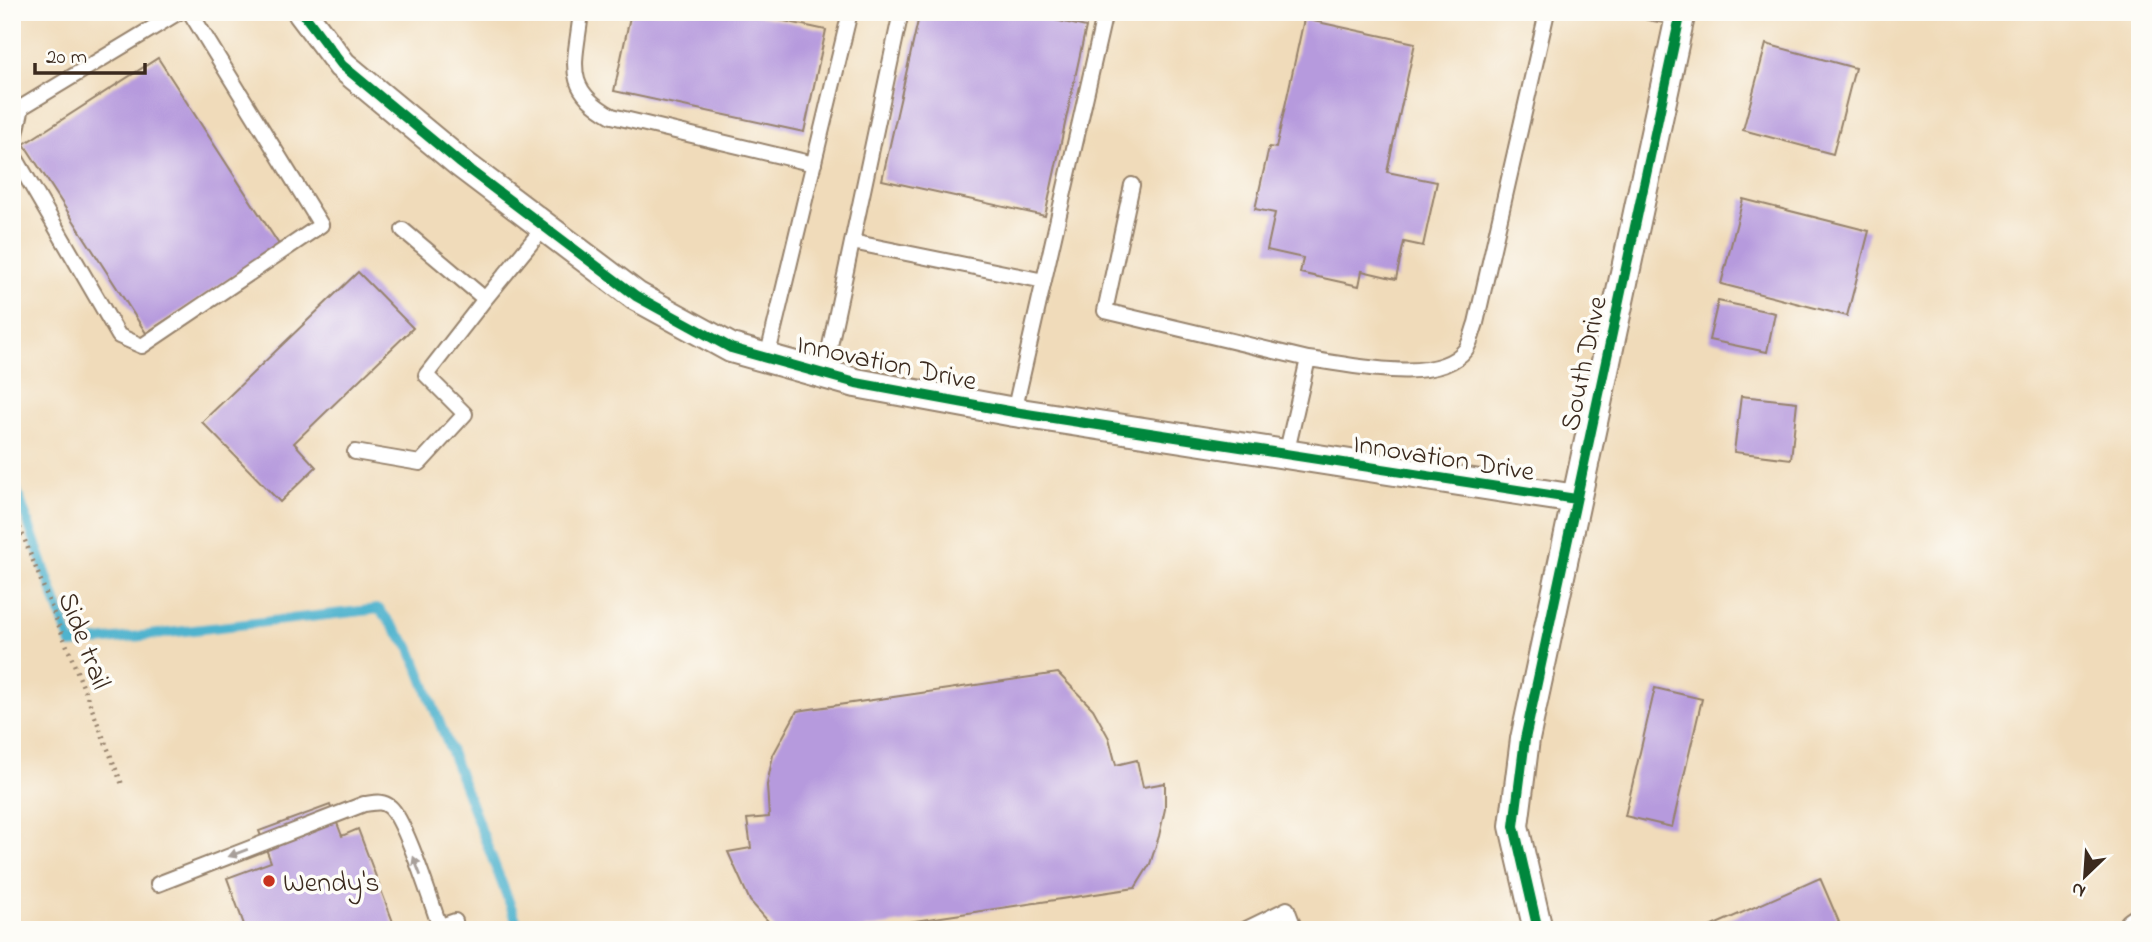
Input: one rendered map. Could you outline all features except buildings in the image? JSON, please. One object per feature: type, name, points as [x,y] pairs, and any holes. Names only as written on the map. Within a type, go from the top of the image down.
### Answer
[{"type":"street","name":"Innovation Drive","points":[[302,12],[342,65],[459,162],[636,296],[731,348],[856,383],[1014,412],[1576,499]]},
{"type":"street","name":"South Drive","points":[[1538,930],[1514,826],[1525,739],[1681,15]]},
{"type":"lane","points":[[179,12],[22,107],[12,152],[119,337],[142,346],[321,225],[190,12]]},
{"type":"lane","points":[[581,12],[574,77],[584,97],[596,107],[612,116],[814,164]]},
{"type":"lane","points":[[767,358],[850,12]]},
{"type":"lane","points":[[824,374],[901,12]]},
{"type":"lane","points":[[1014,412],[1105,12]]},
{"type":"lane","points":[[1132,185],[1105,311],[1308,359],[1421,371],[1446,365],[1466,349],[1476,323],[1547,12]]},
{"type":"lane","points":[[1648,12],[1681,15]]},
{"type":"lane","points":[[355,452],[420,463],[466,414],[426,376],[545,226]]},
{"type":"lane","points":[[403,230],[485,299]]},
{"type":"lane","points":[[852,242],[1044,281]]},
{"type":"lane","points":[[1286,455],[1308,359]]},
{"type":"lane","points":[[158,884],[364,804],[380,802],[391,807],[401,825],[437,929],[454,920]]},
{"type":"lane","points":[[1244,930],[1287,909],[1296,930]]},
{"type":"waterway","points":[[12,477],[71,644],[379,609],[411,649],[520,930]]},
{"type":"cycle path","points":[[302,12],[342,65],[459,162],[636,296],[731,348],[856,383],[1014,412],[1576,499]]},
{"type":"cycle path","points":[[1538,930],[1514,826],[1525,739],[1681,12]]},
{"type":"place","name":"Wendy's","points":[[269,881]]}]
